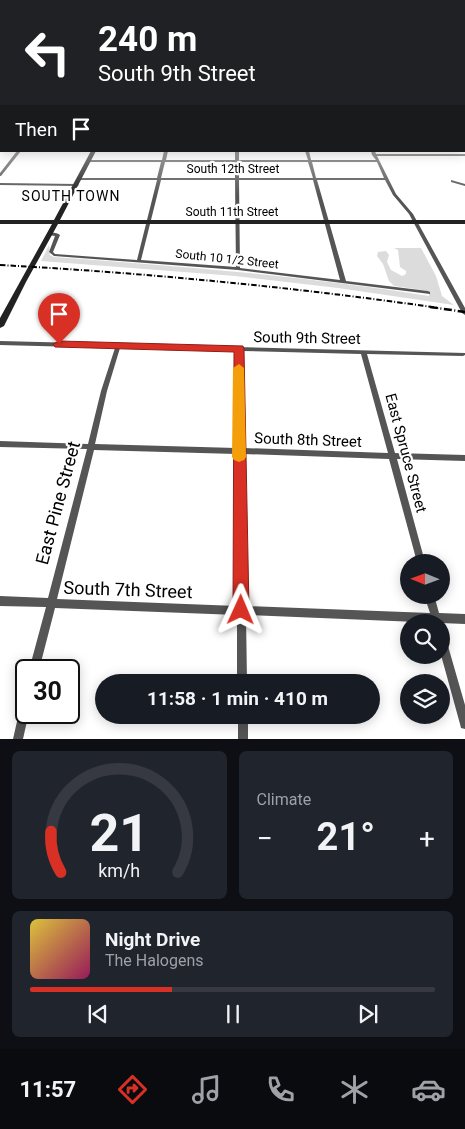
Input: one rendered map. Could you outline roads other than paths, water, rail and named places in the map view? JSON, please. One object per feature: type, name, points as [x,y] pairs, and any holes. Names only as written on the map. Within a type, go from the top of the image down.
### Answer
[{"type":"street","points":[[0,176],[18,152]]},
{"type":"street","points":[[0,326],[21,282],[50,234],[94,152]]},
{"type":"street","points":[[139,260],[166,152]]},
{"type":"street","points":[[237,152],[238,269]]},
{"type":"street","points":[[307,152],[342,281]]},
{"type":"street","points":[[465,155],[373,153],[394,194],[416,223],[465,313]]},
{"type":"street","points":[[89,162],[377,161]]},
{"type":"street","name":"South 12th Street","points":[[0,184],[159,179],[386,178]]},
{"type":"street","points":[[452,181],[465,185]]},
{"type":"street","name":"South 11th Street","points":[[0,222],[465,222]]},
{"type":"street","name":"South 10 1/2 Street","points":[[50,234],[58,235],[51,252],[54,255],[238,269],[428,293]]},
{"type":"street","name":"South 9th Street","points":[[0,343],[463,354]]},
{"type":"street","name":"East Pine Street","points":[[37,659],[92,447],[104,391],[118,346]]},
{"type":"street","points":[[239,349],[242,674]]},
{"type":"street","name":"East Spruce Street","points":[[364,352],[419,554]]},
{"type":"street","name":"South 8th Street","points":[[0,444],[465,458]]},
{"type":"street","name":"South 7th Street","points":[[0,601],[400,618]]},
{"type":"street","name":"South 7th Street","points":[[450,620],[465,619]]},
{"type":"street","points":[[448,664],[465,724]]},
{"type":"street","points":[[18,739],[21,724]]},
{"type":"street","points":[[242,724],[243,739]]},
{"type":"railway","points":[[0,265],[220,282],[439,308]]},
{"type":"railway","points":[[430,307],[465,312]]},
{"type":"district","name":"SOUTH TOWN","points":[[71,196]]}]
